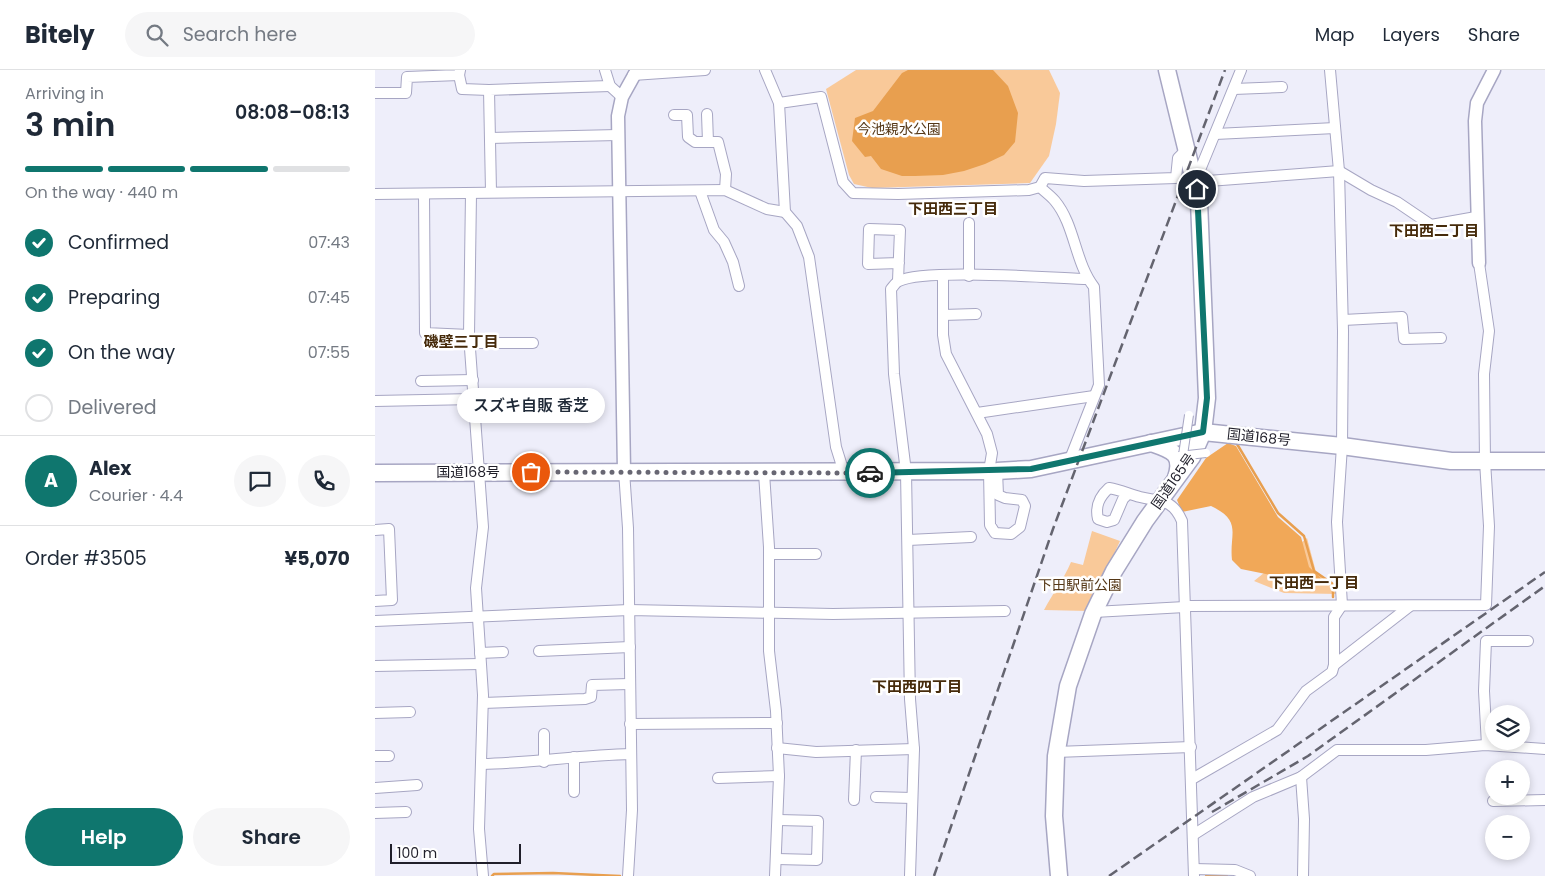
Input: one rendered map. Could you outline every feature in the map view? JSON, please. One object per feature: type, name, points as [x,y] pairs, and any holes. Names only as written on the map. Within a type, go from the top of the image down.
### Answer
[{"type":"highway","name":"国道165号","points":[[1059,876],[1054,816],[1057,752],[1068,686],[1094,612],[1123,557],[1161,499],[1192,457],[1203,432],[1207,398],[1199,200],[1167,70]]},
{"type":"highway","name":"国道168号","points":[[375,473],[624,471],[839,473],[993,471],[1031,469],[1070,459],[1203,432],[1342,446],[1451,461],[1545,461]]},
{"type":"highway","points":[[1151,443],[1171,449],[1175,455],[1179,470],[1176,478]]},
{"type":"street","points":[[605,70],[610,86],[622,97]]},
{"type":"street","points":[[629,872],[632,810],[630,647],[624,471],[618,116],[622,97],[635,72],[705,70]]},
{"type":"street","points":[[765,70],[779,103],[785,212],[797,226],[809,257],[836,447],[841,463],[839,473]]},
{"type":"street","points":[[1241,70],[1195,182],[1339,171],[1397,202],[1431,225],[1476,217]]},
{"type":"street","points":[[1192,779],[1277,730],[1305,691],[1332,672],[1334,665],[1334,617],[1342,605],[1337,522],[1342,446],[1343,320],[1339,171],[1330,70]]},
{"type":"street","points":[[1094,612],[1185,606],[1486,605],[1489,526],[1485,461],[1484,374],[1489,331],[1479,263],[1476,217],[1475,121],[1477,103],[1494,70]]},
{"type":"street","points":[[375,93],[406,93],[406,74],[460,73],[462,90],[610,86]]},
{"type":"street","points":[[1234,89],[1282,87]]},
{"type":"street","points":[[489,90],[491,192]]},
{"type":"street","points":[[779,103],[821,97],[843,182],[853,193],[907,194],[1029,190],[1041,187]]},
{"type":"street","points":[[674,115],[687,114],[688,137],[695,142],[718,142],[726,174],[725,190]]},
{"type":"street","points":[[707,114],[708,142]]},
{"type":"street","points":[[1215,134],[1335,128]]},
{"type":"street","points":[[490,138],[618,135]]},
{"type":"street","points":[[1041,187],[1045,178],[1083,181],[1176,178],[1178,158],[1187,149]]},
{"type":"street","points":[[1041,187],[1056,202],[1072,235],[1088,280],[1094,287],[1099,386],[1070,459]]},
{"type":"street","points":[[700,190],[714,230],[723,242],[733,262],[739,286]]},
{"type":"street","points":[[375,194],[725,190],[767,209],[785,212]]},
{"type":"street","points":[[424,194],[425,333],[470,339],[533,343]]},
{"type":"street","points":[[471,194],[470,339],[483,527],[476,577],[483,703],[479,829],[483,876]]},
{"type":"street","points":[[969,223],[969,276]]},
{"type":"street","points":[[898,281],[899,263],[900,230],[869,229],[868,264],[899,263]]},
{"type":"street","points":[[910,876],[914,749],[911,712],[906,472],[894,374],[891,289],[898,281],[914,277],[943,275],[1088,280]]},
{"type":"street","points":[[943,275],[943,315],[946,354],[987,434],[992,453],[990,525],[995,533],[1011,534],[1020,528],[1025,506],[1022,500],[1005,498],[998,495],[993,471]]},
{"type":"street","points":[[943,315],[976,314]]},
{"type":"street","points":[[1343,320],[1402,317],[1404,340],[1441,338]]},
{"type":"street","points":[[421,381],[473,380]]},
{"type":"street","points":[[977,413],[1094,396]]},
{"type":"street","points":[[375,402],[474,399]]},
{"type":"street","points":[[1189,415],[1181,456],[1206,453]]},
{"type":"street","points":[[764,472],[769,554],[769,666],[777,723],[779,776],[779,820],[775,876]]},
{"type":"street","points":[[1128,494],[1161,499],[1178,511],[1182,521],[1194,873],[1235,870],[1250,876]]},
{"type":"street","points":[[375,530],[389,529],[392,600],[375,601]]},
{"type":"street","points":[[908,540],[971,537]]},
{"type":"street","points":[[769,554],[815,554]]},
{"type":"street","points":[[1334,665],[1410,606]]},
{"type":"street","points":[[375,621],[629,610],[833,614],[1005,611]]},
{"type":"street","points":[[1485,709],[1486,641],[1528,641]]},
{"type":"street","points":[[539,651],[630,647]]},
{"type":"street","points":[[480,653],[503,652]]},
{"type":"street","points":[[375,666],[480,664]]},
{"type":"street","points":[[483,703],[585,699],[591,697],[592,685],[629,684]]},
{"type":"street","points":[[375,713],[410,712]]},
{"type":"street","points":[[630,724],[777,723]]},
{"type":"street","points":[[544,734],[544,762]]},
{"type":"street","points":[[1193,835],[1253,797],[1301,777],[1337,750],[1426,750],[1485,745]]},
{"type":"street","points":[[1057,752],[1191,747]]},
{"type":"street","points":[[777,748],[815,752],[914,749]]},
{"type":"street","points":[[1530,748],[1545,749]]},
{"type":"street","points":[[854,800],[857,750]]},
{"type":"street","points":[[482,764],[544,762],[574,757],[631,754]]},
{"type":"street","points":[[375,756],[389,756]]},
{"type":"street","points":[[574,757],[574,792]]},
{"type":"street","points":[[719,778],[779,776]]},
{"type":"street","points":[[1301,777],[1304,820],[1303,876]]},
{"type":"street","points":[[375,788],[417,785]]},
{"type":"street","points":[[876,797],[912,798]]},
{"type":"street","points":[[1530,800],[1545,800]]},
{"type":"street","points":[[375,813],[406,812]]},
{"type":"street","points":[[777,860],[817,860],[818,821],[779,820]]},
{"type":"green space","name":"今池親水公園","points":[[856,70],[1049,70],[1060,93],[1049,156],[1030,183],[872,188],[854,184],[849,175],[826,89]]},
{"type":"green space","name":"下田駅前公園","points":[[1092,531],[1120,541],[1088,611],[1044,610],[1071,562],[1083,565]]},
{"type":"green space","points":[[1307,538],[1316,572],[1336,586],[1338,594],[1284,593],[1254,581]]},
{"type":"shaded area","points":[[908,70],[993,70],[1008,86],[1018,113],[1015,142],[1004,155],[964,171],[943,175],[902,176],[881,169],[871,156],[865,157],[852,141],[855,118],[873,111],[902,73]]},
{"type":"shaded area","points":[[1228,443],[1236,446],[1278,517],[1301,537],[1309,567],[1323,580],[1321,585],[1241,569],[1232,560],[1232,529],[1227,517],[1211,506],[1182,512],[1177,500],[1206,458]]},
{"type":"waterway","points":[[1237,444],[1278,513],[1304,536],[1314,571],[1333,584],[1333,597]]},
{"type":"waterway","points":[[492,876],[494,874],[553,873],[620,876]]},
{"type":"waterway","points":[[1213,876],[1220,876]]},
{"type":"railway","points":[[934,876],[1053,529],[1225,70]]},
{"type":"railway","points":[[1109,876],[1545,572]]},
{"type":"railway","points":[[1212,812],[1308,756],[1545,586]]},
{"type":"way so far","points":[[531,472],[870,473]]},
{"type":"place","name":"スズキ自販 香芝","points":[[531,472]]},
{"type":"district","name":"下田西三丁目","points":[[953,209]]},
{"type":"district","name":"下田西二丁目","points":[[1434,231]]},
{"type":"district","name":"磯壁三丁目","points":[[461,342]]},
{"type":"district","name":"下田西一丁目","points":[[1314,583]]},
{"type":"district","name":"下田西四丁目","points":[[917,687]]},
{"type":"route","points":[[870,473],[1031,469],[1070,459],[1203,432],[1207,398],[1197,189]]}]
